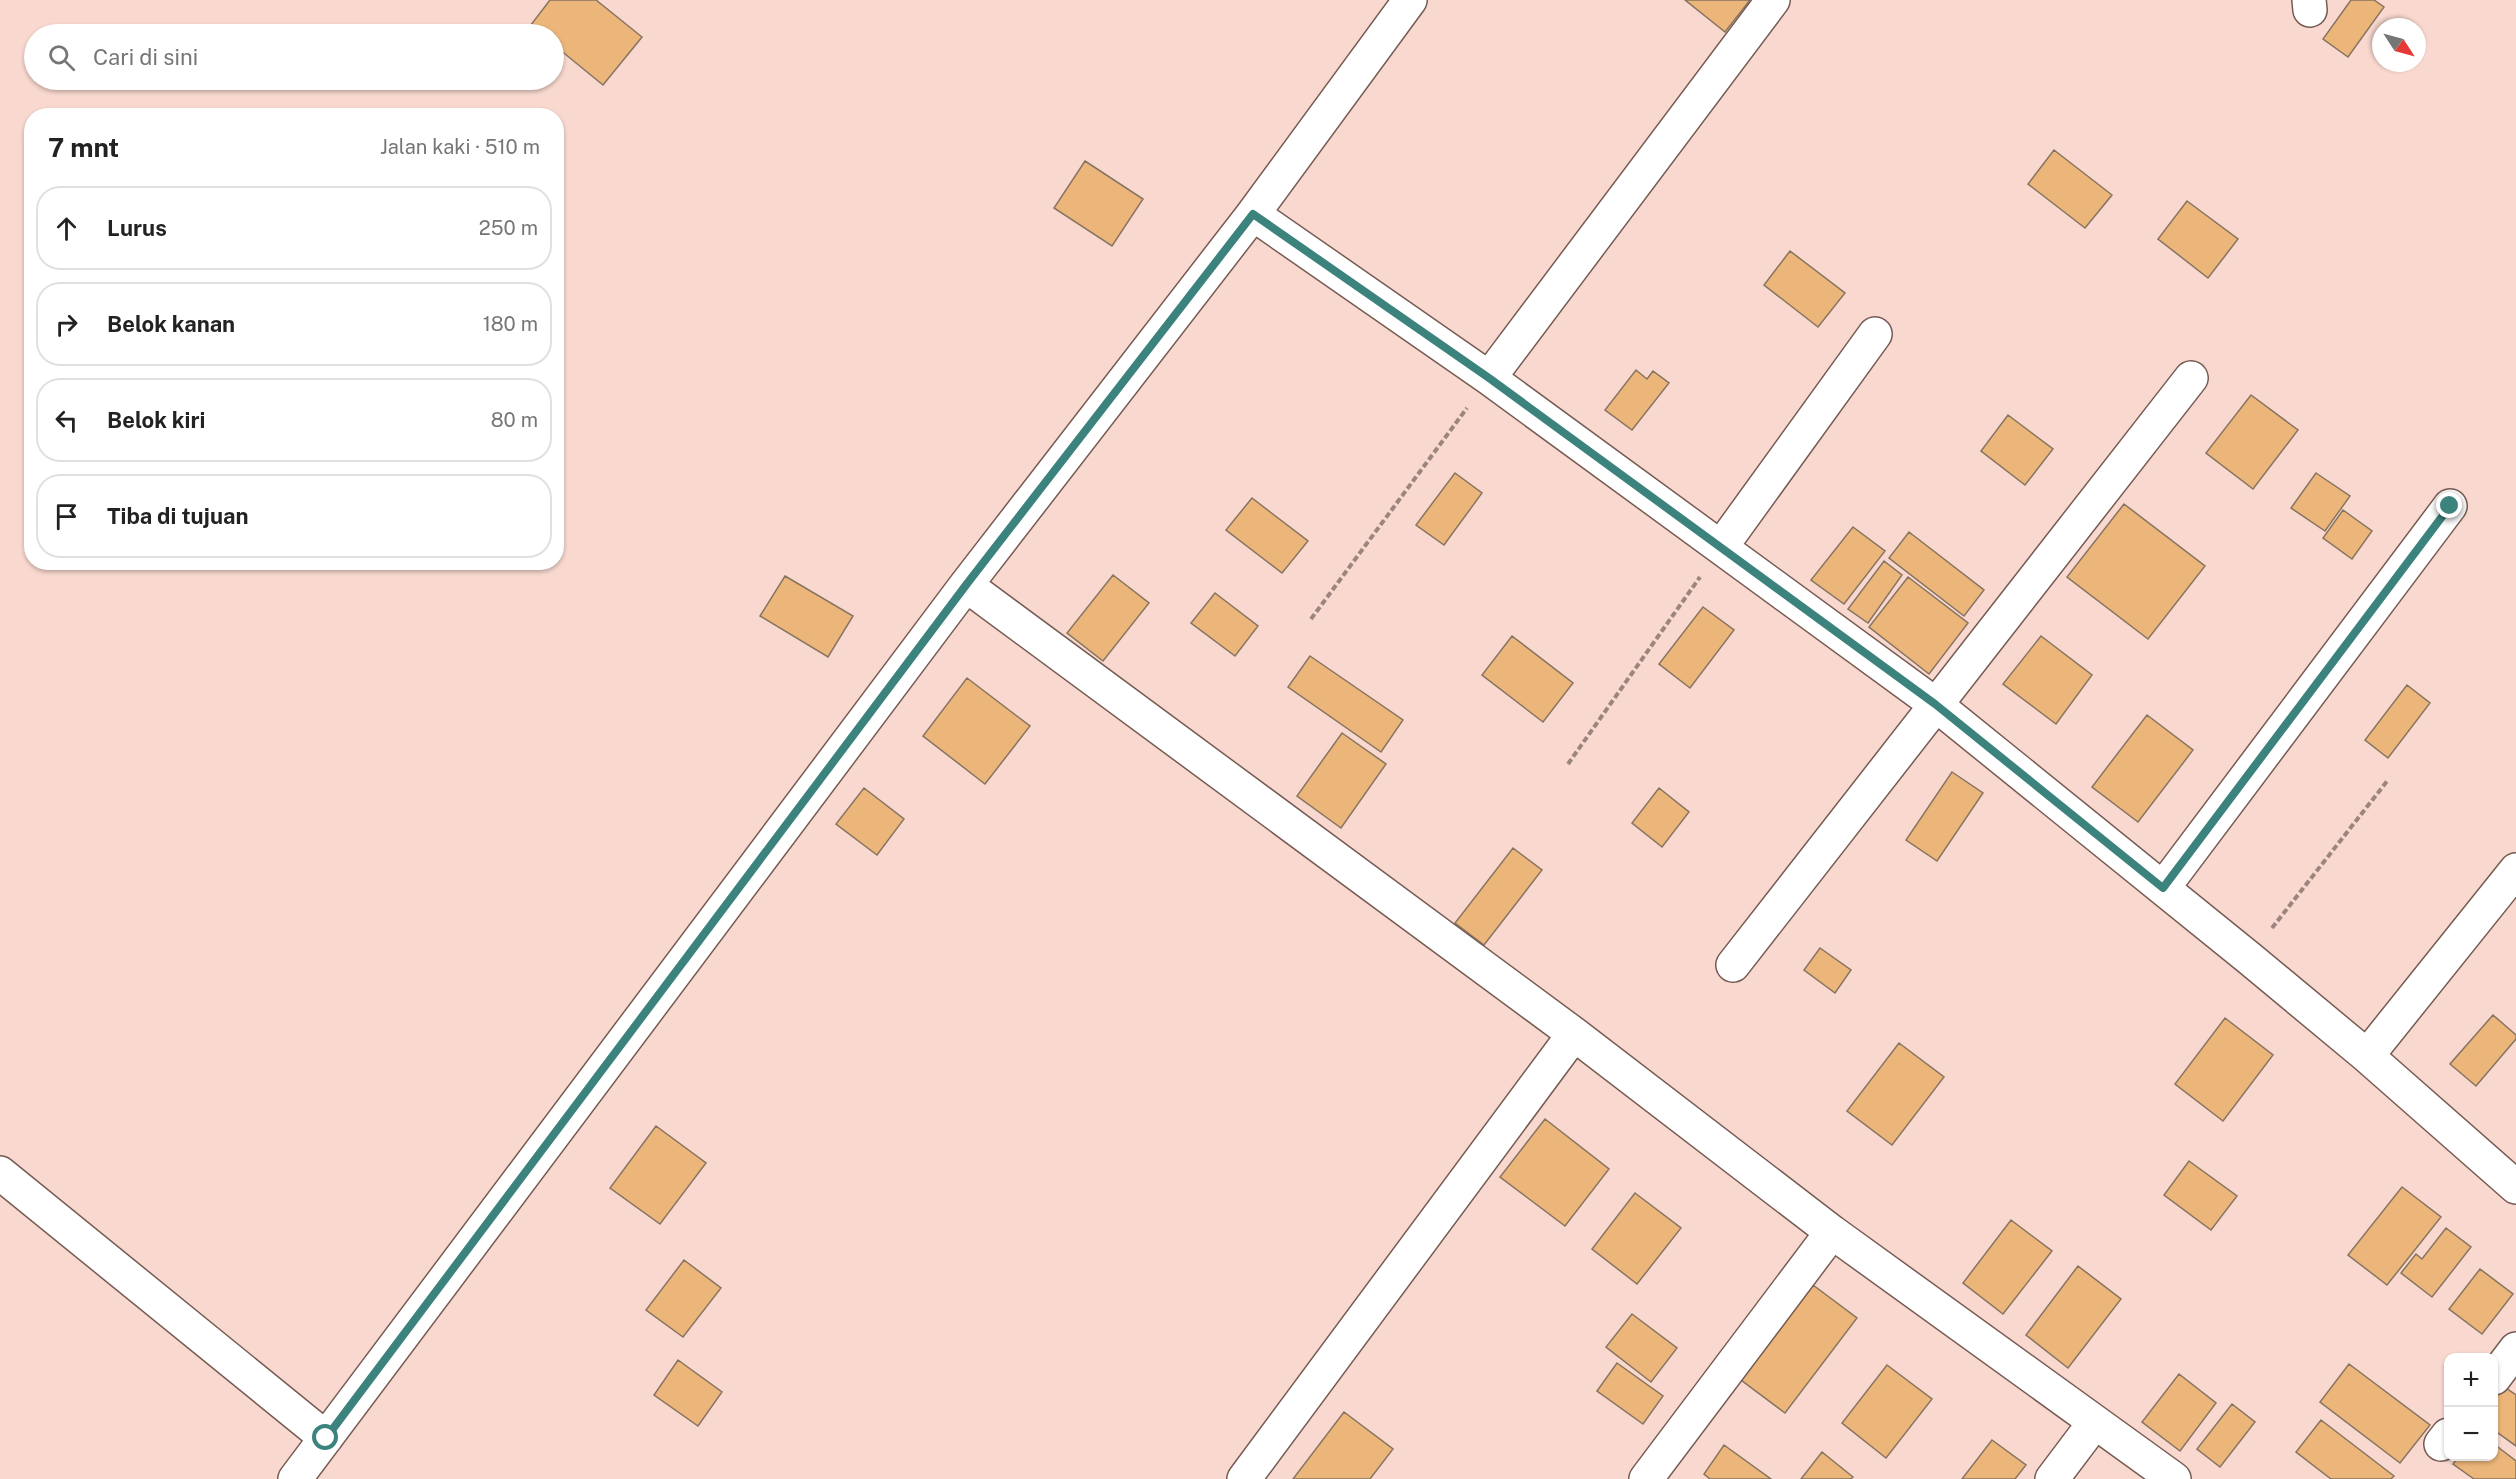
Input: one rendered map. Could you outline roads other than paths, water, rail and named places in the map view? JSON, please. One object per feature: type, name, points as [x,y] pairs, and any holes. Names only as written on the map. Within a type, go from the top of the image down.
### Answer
[{"type":"street","points":[[295,1479],[966,585],[1253,214],[1410,0]]},
{"type":"street","points":[[1489,378],[1773,0]]},
{"type":"street","points":[[1253,214],[1489,378],[1935,704],[2367,1056],[2516,1187]]},
{"type":"street","points":[[1721,547],[1875,334]]},
{"type":"street","points":[[1733,965],[2191,378]]},
{"type":"street","points":[[2163,888],[2450,506]]},
{"type":"street","points":[[966,585],[1574,1034],[1833,1232],[2174,1479]]},
{"type":"street","points":[[2367,1056],[2516,870]]},
{"type":"street","points":[[1244,1479],[1574,1034]]},
{"type":"street","points":[[0,1173],[326,1438]]},
{"type":"street","points":[[1646,1479],[1833,1232]]},
{"type":"street","points":[[2498,1372],[2516,1349]]},
{"type":"street","points":[[2052,1479],[2095,1422]]}]
